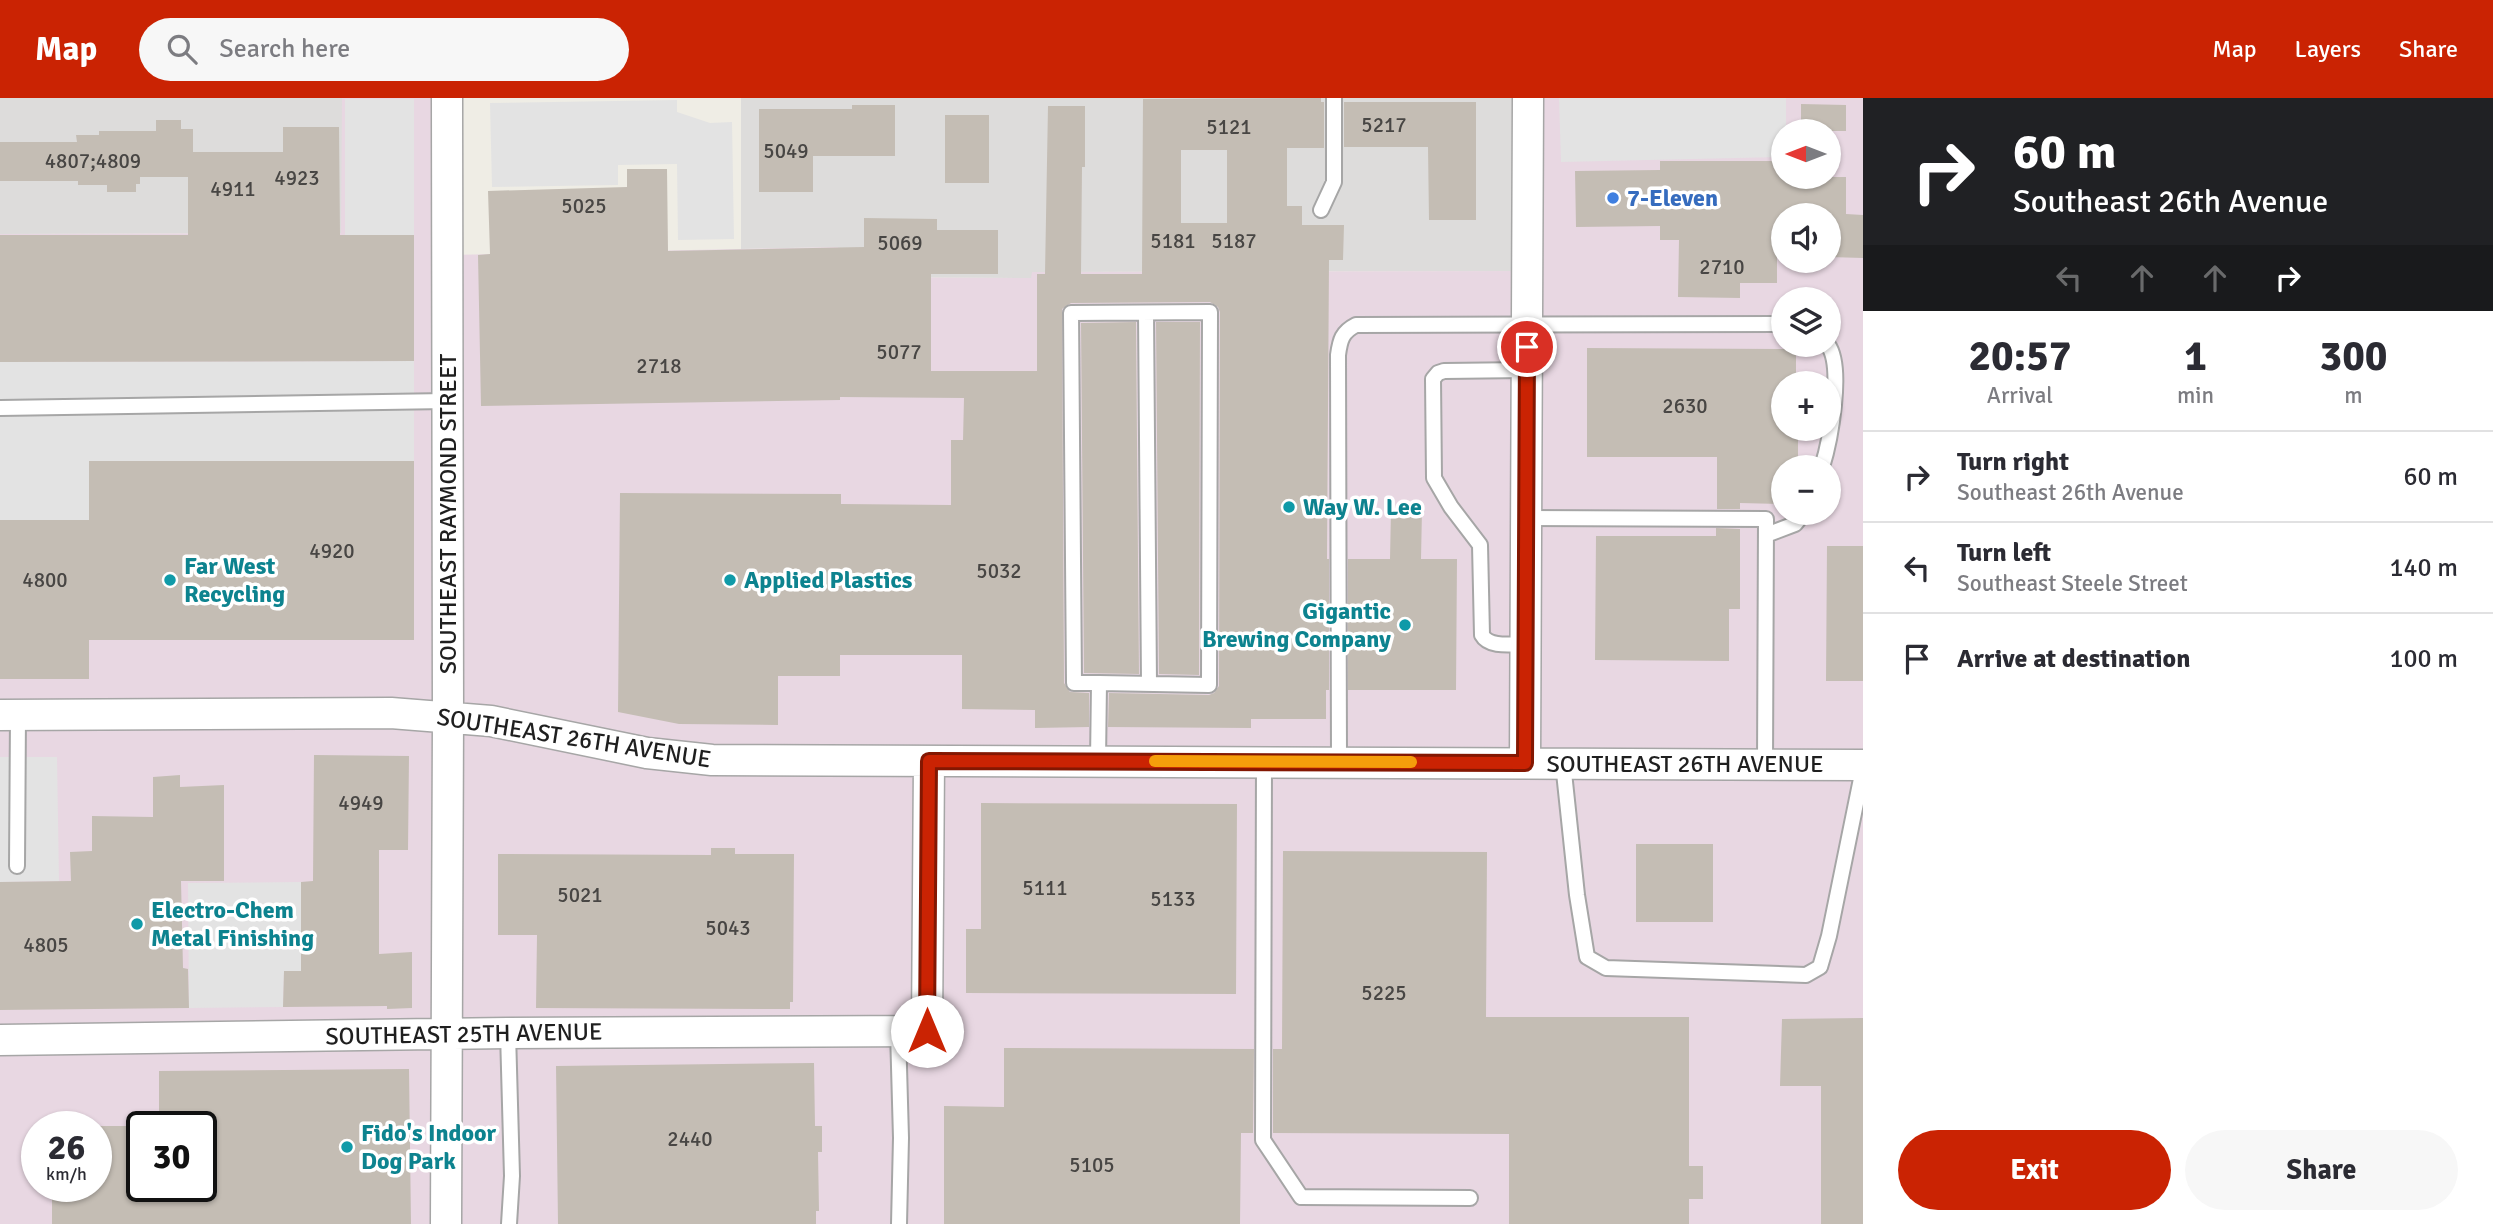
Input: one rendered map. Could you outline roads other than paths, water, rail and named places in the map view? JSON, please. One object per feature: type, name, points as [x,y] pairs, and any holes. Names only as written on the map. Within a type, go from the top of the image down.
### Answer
[{"type":"street","name":"SOUTHEAST RAYMOND STREET","points":[[446,1224],[447,98]]},
{"type":"street","points":[[1525,763],[1528,98]]},
{"type":"street","name":"SOUTHEAST 26TH AVENUE","points":[[9,715],[391,713],[491,721],[677,758],[712,760],[1563,763],[1863,767]]},
{"type":"street","name":"SOUTHEAST 25TH AVENUE","points":[[0,1040],[508,1032],[927,1031],[929,761]]},
{"type":"lane","points":[[1321,210],[1334,182],[1334,98]]},
{"type":"lane","points":[[1210,312],[1209,685],[1074,683],[1071,313],[1146,313],[1210,312]]},
{"type":"lane","points":[[1146,313],[1149,684]]},
{"type":"lane","points":[[1339,762],[1340,338],[1356,325],[1771,324]]},
{"type":"lane","points":[[1825,455],[1833,419],[1835,385],[1833,357]]},
{"type":"lane","points":[[1525,644],[1491,643],[1482,635],[1480,545],[1451,507],[1434,478],[1433,379],[1444,371],[1527,370]]},
{"type":"lane","points":[[0,408],[447,401]]},
{"type":"lane","points":[[1526,518],[1766,519],[1765,765]]},
{"type":"lane","points":[[1766,535],[1792,525]]},
{"type":"lane","points":[[1098,761],[1100,683]]},
{"type":"lane","points":[[9,715],[18,866]]},
{"type":"lane","points":[[1264,762],[1263,1140],[1301,1197],[1469,1198]]},
{"type":"lane","points":[[1563,763],[1577,895],[1587,957],[1605,968],[1806,975],[1820,967],[1829,936],[1863,767]]},
{"type":"lane","points":[[898,1031],[901,1138],[899,1224]]},
{"type":"lane","points":[[508,1032],[512,1176],[509,1224]]},
{"type":"place","name":"7-Eleven","points":[[1613,198]]},
{"type":"place","name":"Way W. Lee","points":[[1289,507]]},
{"type":"place","name":"Far West Recycling","points":[[170,580]]},
{"type":"place","name":"Applied Plastics","points":[[730,580]]},
{"type":"place","name":"Gigantic Brewing Company","points":[[1405,625]]},
{"type":"place","name":"Electro-Chem Metal Finishing","points":[[137,924]]},
{"type":"place","name":"Fido's Indoor Dog Park","points":[[347,1147]]}]
